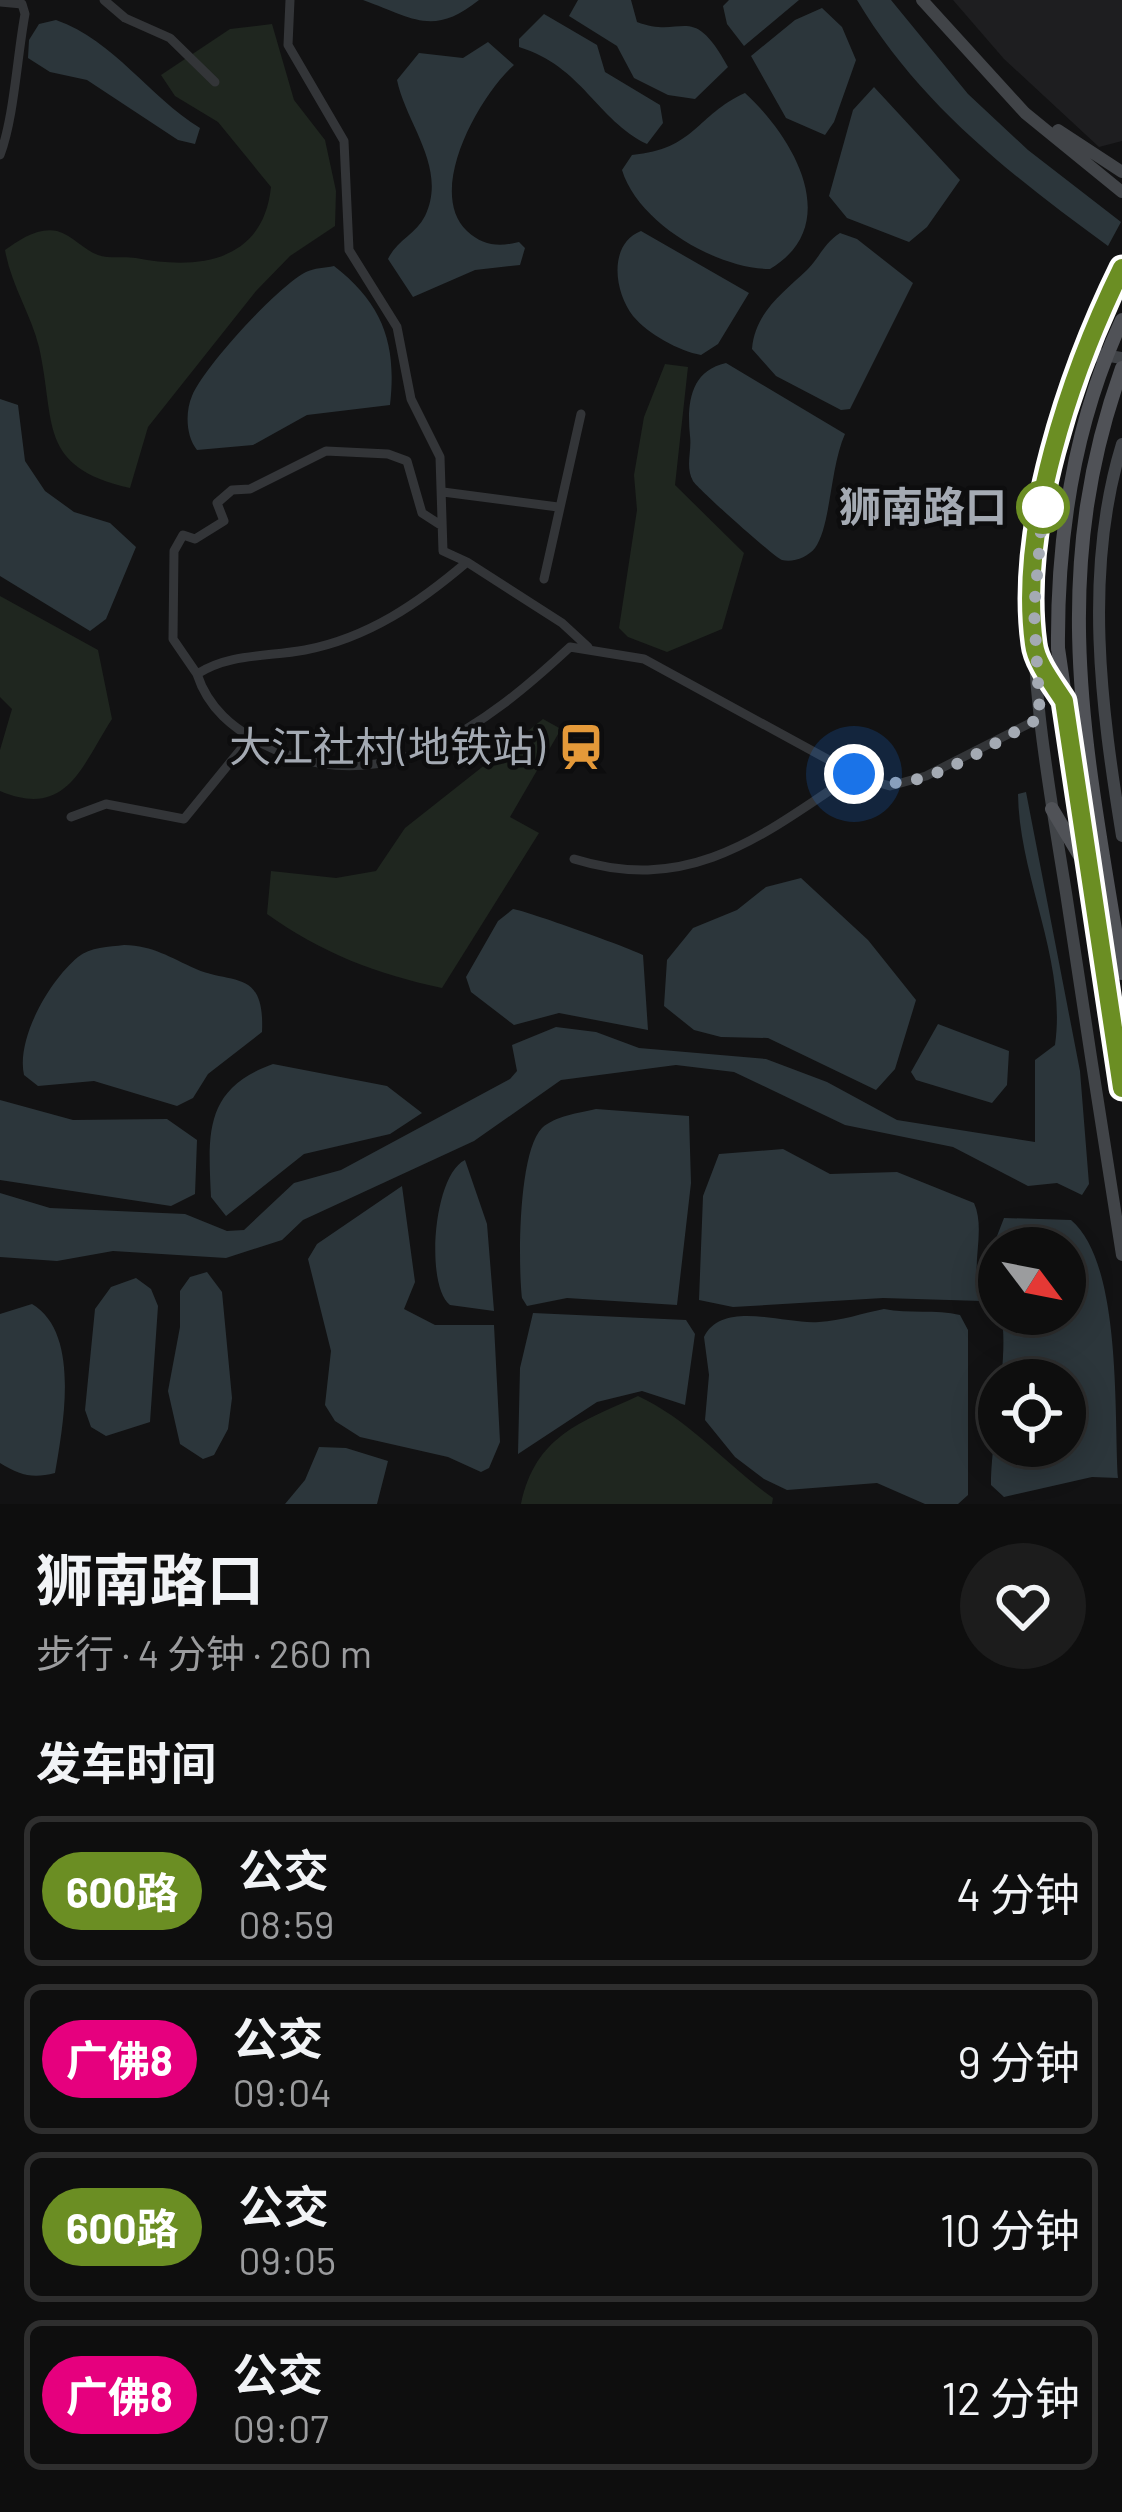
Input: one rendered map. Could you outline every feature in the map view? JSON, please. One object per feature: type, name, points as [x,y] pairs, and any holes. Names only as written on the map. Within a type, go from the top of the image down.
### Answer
[{"type":"main road","points":[[922,0],[1025,112],[1122,192]]},
{"type":"main road","points":[[932,0],[1030,107],[1117,167]]},
{"type":"main road","points":[[1122,268],[1082,364],[1042,511],[1034,649],[1052,808],[1122,1255]]},
{"type":"main road","points":[[1122,320],[1070,478],[1058,588],[1064,701],[1122,1088]]},
{"type":"main road","points":[[1082,364],[1098,355],[1122,358]]},
{"type":"main road","points":[[1122,368],[1079,537],[1077,617],[1079,700],[1122,973]]},
{"type":"main road","points":[[1122,444],[1105,522],[1099,661],[1122,836]]},
{"type":"main road","points":[[1034,649],[1064,701]]},
{"type":"main road","points":[[1052,808],[1088,869]]},
{"type":"street","points":[[104,0],[125,18],[170,38],[215,82]]},
{"type":"street","points":[[290,0],[288,45],[344,141],[350,250],[397,327],[411,399],[440,457],[443,550],[562,623],[588,647]]},
{"type":"street","points":[[0,2],[22,4],[25,14],[8,102],[10,131],[0,155]]},
{"type":"street","points":[[544,579],[581,413]]},
{"type":"street","points":[[439,524],[422,513],[407,461],[388,454],[326,452],[250,489],[232,490],[217,503],[224,521],[195,539],[183,535],[174,551],[173,639],[197,674],[204,697],[250,738],[282,754],[352,764],[399,761],[482,722],[570,647],[588,647],[644,659],[854,774],[890,786],[926,776],[1040,718]]},
{"type":"street","points":[[443,492],[558,507]]},
{"type":"street","points":[[197,674],[214,663],[306,650],[379,625],[467,562]]},
{"type":"street","points":[[71,817],[106,803],[184,819],[250,738]]},
{"type":"street","points":[[574,859],[643,874],[708,860],[752,843],[854,774]]},
{"type":"shaded area","points":[[363,0],[479,0],[448,18],[422,21]]},
{"type":"shaded area","points":[[578,0],[631,0],[637,22],[695,28],[705,34],[728,67],[695,99],[668,95],[634,78],[617,46],[569,16]]},
{"type":"shaded area","points":[[729,0],[799,0],[744,46],[727,24],[723,6]]},
{"type":"shaded area","points":[[857,0],[891,0],[968,94],[1028,150],[1121,222],[1108,246],[1003,165],[938,105]]},
{"type":"shaded area","points":[[953,0],[1122,0],[1122,141],[1099,147],[1004,59]]},
{"type":"shaded area","points":[[822,8],[842,27],[856,60],[825,135],[786,118],[751,56],[795,20]]},
{"type":"shaded area","points":[[544,14],[597,45],[605,72],[660,105],[663,123],[647,144],[615,121],[559,67],[519,47],[519,39]]},
{"type":"shaded area","points":[[56,20],[96,41],[200,128],[195,144],[178,140],[87,80],[50,72],[28,58],[29,40],[39,24]]},
{"type":"shaded area","points":[[272,24],[294,100],[325,140],[336,191],[335,226],[290,256],[256,291],[148,427],[130,488],[100,479],[79,468],[56,438],[39,347],[5,250],[29,235],[50,230],[98,255],[159,262],[203,261],[241,246],[255,232],[271,187],[218,122],[175,96],[161,75],[230,29]]},
{"type":"shaded area","points":[[488,42],[514,65],[473,120],[454,169],[452,192],[456,214],[467,231],[491,244],[519,242],[525,248],[520,265],[475,270],[413,297],[388,259],[425,216],[432,181],[397,80],[419,53],[463,58]]},
{"type":"shaded area","points":[[874,87],[960,180],[927,227],[909,242],[847,218],[829,196],[853,110]]},
{"type":"shaded area","points":[[745,93],[794,156],[808,205],[804,229],[792,250],[770,269],[727,261],[682,239],[644,208],[622,170],[632,155],[683,139]]},
{"type":"shaded area","points":[[641,231],[749,293],[718,344],[701,355],[655,335],[627,306],[618,282],[619,257],[630,237]]},
{"type":"shaded area","points":[[840,233],[857,239],[913,283],[850,409],[841,410],[776,376],[752,349],[758,324],[772,304]]},
{"type":"shaded area","points":[[334,266],[364,295],[383,327],[391,363],[390,405],[307,415],[253,445],[197,450],[189,431],[188,409],[211,366],[294,280]]},
{"type":"shaded area","points":[[726,363],[845,434],[820,538],[800,558],[786,561],[776,556],[691,476],[693,391],[704,374]]},
{"type":"shaded area","points":[[665,364],[688,367],[675,485],[744,553],[722,629],[667,652],[628,637],[619,628],[637,510],[634,475],[644,417]]},
{"type":"shaded area","points":[[0,399],[18,405],[25,461],[45,491],[74,512],[110,523],[136,547],[106,619],[90,631],[0,576]]},
{"type":"shaded area","points":[[0,596],[98,650],[112,719],[70,783],[41,798],[0,791],[0,750],[12,709],[0,697]]},
{"type":"shaded area","points":[[543,719],[561,729],[510,817],[539,833],[442,988],[350,960],[267,914],[271,871],[336,878],[376,871],[405,828]]},
{"type":"shaded area","points":[[1026,792],[1080,1071],[1089,1184],[1082,1195],[1057,1183],[1028,1186],[953,1147],[845,1125],[734,1072],[676,1065],[561,1080],[474,1141],[303,1220],[282,1240],[226,1258],[113,1251],[57,1261],[0,1257],[0,1193],[50,1208],[185,1214],[227,1231],[244,1230],[294,1183],[341,1170],[510,1079],[517,1071],[512,1045],[556,1027],[596,1032],[639,1048],[766,1059],[827,1082],[897,1120],[1035,1142],[1035,1060],[1055,1045],[1057,1014],[1049,951],[1020,825],[1018,794]]},
{"type":"shaded area","points":[[801,878],[868,940],[916,1000],[895,1069],[876,1090],[768,1038],[721,1037],[694,1030],[664,1006],[667,960],[693,928],[737,910],[766,887]]},
{"type":"shaded area","points":[[513,909],[643,955],[648,1030],[559,1013],[514,1025],[471,992],[466,977],[498,921]]},
{"type":"shaded area","points":[[124,945],[153,950],[196,969],[244,982],[258,997],[262,1032],[208,1074],[193,1098],[177,1106],[94,1081],[38,1086],[24,1075],[30,1028],[56,981],[83,954]]},
{"type":"shaded area","points":[[938,1024],[1009,1051],[1007,1085],[992,1103],[916,1080],[911,1072]]},
{"type":"shaded area","points":[[273,1064],[387,1086],[422,1113],[390,1134],[304,1154],[226,1216],[211,1197],[215,1116],[234,1086]]},
{"type":"shaded area","points":[[0,1100],[73,1120],[167,1119],[197,1140],[195,1194],[171,1206],[0,1180]]},
{"type":"shaded area","points":[[596,1109],[689,1116],[691,1183],[677,1305],[567,1298],[527,1306],[522,1298],[522,1210],[534,1141],[554,1121]]},
{"type":"shaded area","points":[[783,1149],[830,1174],[897,1172],[974,1203],[979,1226],[978,1301],[883,1298],[733,1307],[699,1300],[703,1196],[719,1154]]},
{"type":"shaded area","points":[[465,1160],[487,1224],[494,1311],[450,1305],[437,1276],[440,1207],[454,1170]]},
{"type":"shaded area","points":[[402,1186],[415,1282],[404,1309],[435,1325],[494,1325],[500,1442],[489,1468],[481,1472],[448,1457],[360,1437],[335,1421],[325,1405],[331,1351],[308,1259],[317,1244]]},
{"type":"shaded area","points":[[1004,1218],[1071,1220],[1076,1227],[1000,1227]]},
{"type":"shaded area","points":[[1086,1240],[1107,1303],[1118,1478],[1092,1477],[1004,1497],[991,1485],[992,1467],[1086,1467],[1086,1359],[1002,1359],[1003,1335],[1086,1335]]},
{"type":"shaded area","points":[[207,1272],[222,1292],[232,1398],[228,1429],[214,1455],[203,1459],[180,1444],[168,1391],[180,1327],[180,1291],[190,1277]]},
{"type":"shaded area","points":[[136,1278],[151,1289],[158,1306],[150,1422],[106,1436],[91,1427],[85,1410],[95,1309],[111,1287]]},
{"type":"shaded area","points":[[32,1304],[57,1336],[65,1382],[55,1473],[40,1476],[0,1463],[0,1314]]},
{"type":"shaded area","points":[[884,1309],[960,1315],[968,1330],[968,1495],[958,1504],[925,1504],[877,1483],[787,1490],[735,1457],[705,1420],[709,1375],[704,1337],[713,1326],[740,1316],[827,1321]]},
{"type":"shaded area","points":[[533,1313],[686,1320],[695,1334],[685,1405],[642,1391],[597,1402],[518,1454],[520,1368]]},
{"type":"shaded area","points":[[638,1396],[691,1430],[773,1498],[772,1504],[521,1504],[537,1462],[563,1434]]},
{"type":"shaded area","points":[[319,1447],[346,1448],[388,1461],[377,1504],[285,1504],[305,1480]]},
{"type":"bus line","name":"600路","points":[[1122,268],[1070,397],[1053,460],[1034,571],[1034,649],[1064,701],[1122,1088]]},
{"type":"place","name":"狮南路口","points":[[1043,507]]},
{"type":"place","name":"大江社村(地铁站)","points":[[581,747]]},
{"type":"route","points":[[854,774],[890,786],[926,776],[1040,718],[1034,571],[1043,507]]}]
